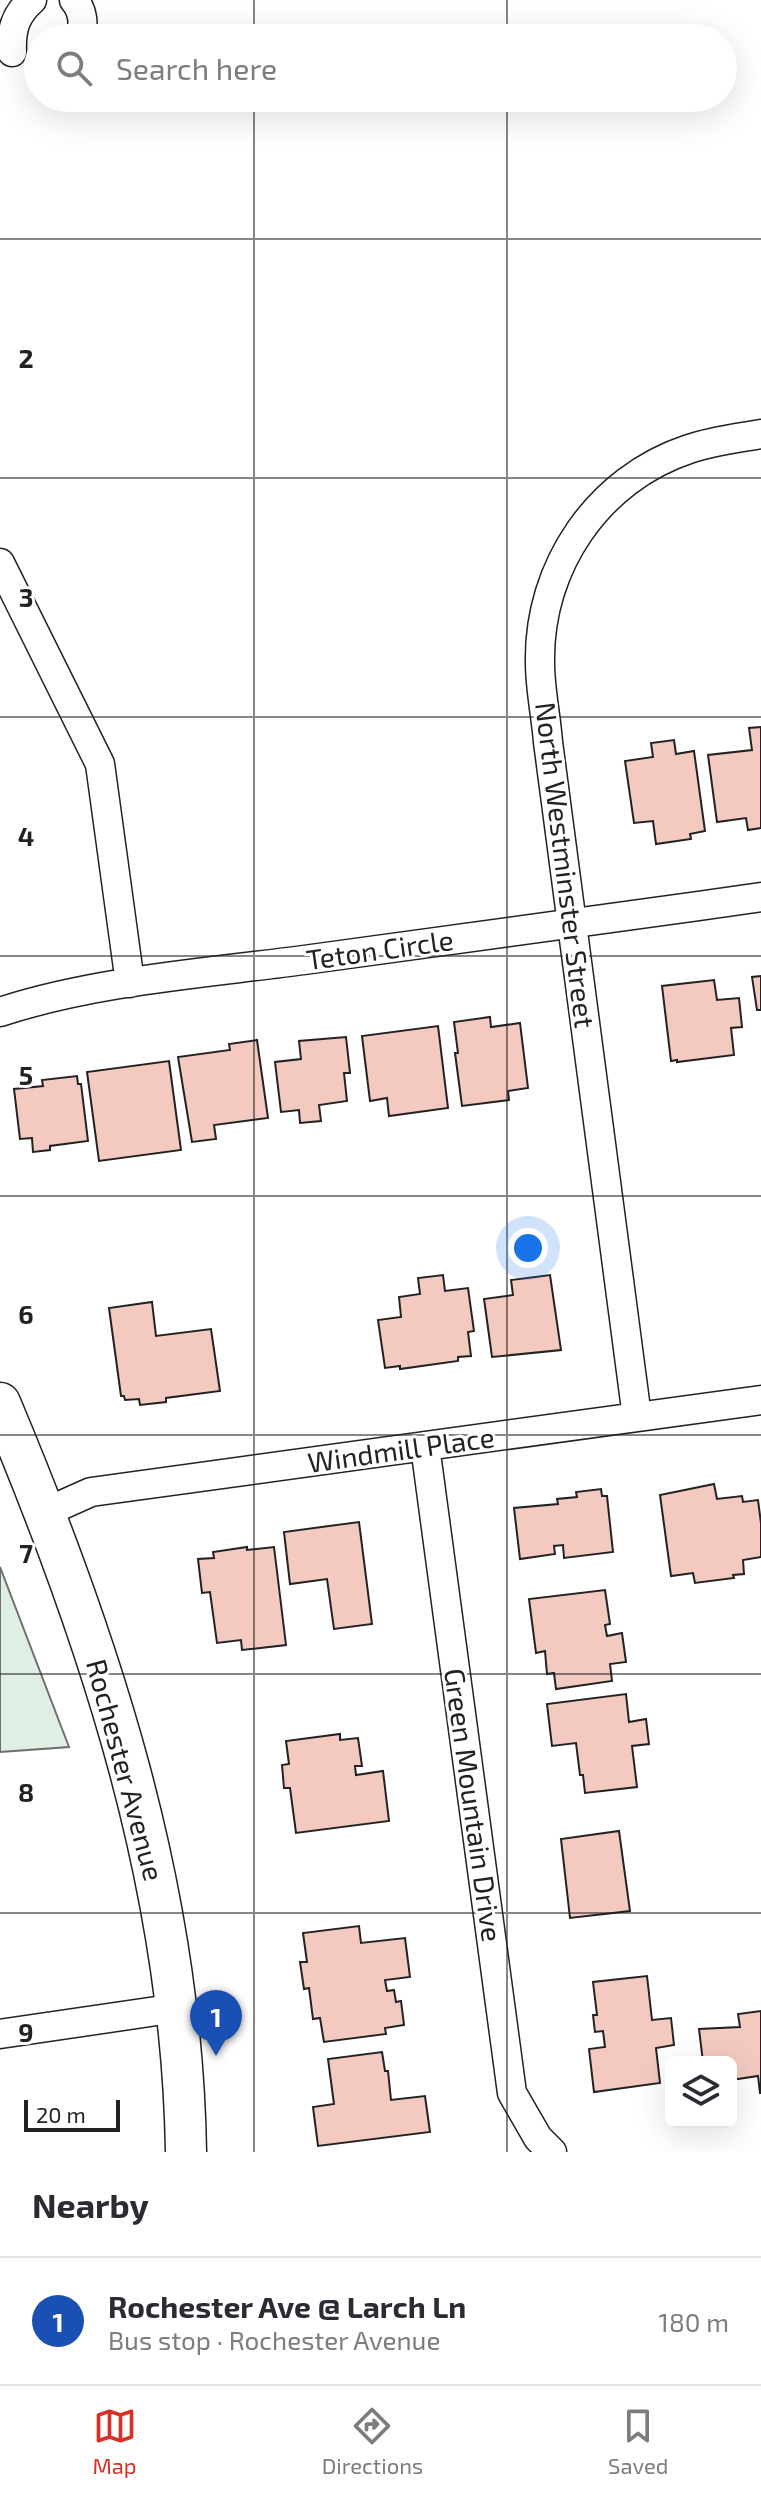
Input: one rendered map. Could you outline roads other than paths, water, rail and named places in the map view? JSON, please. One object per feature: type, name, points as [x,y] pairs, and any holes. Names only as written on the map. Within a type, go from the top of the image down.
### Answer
[{"type":"main road","name":"Rochester Avenue","points":[[0,1403],[44,1513],[112,1705],[136,1787],[157,1881],[177,2008],[186,2152]]},
{"type":"street","points":[[17,56],[12,31],[21,12],[32,0]]},
{"type":"street","points":[[74,0],[82,24]]},
{"type":"street","name":"North Westminster Street","points":[[637,1417],[540,663],[544,613],[560,564],[577,534],[597,507],[643,469],[690,448],[761,434]]},
{"type":"street","points":[[0,563],[100,764],[130,983]]},
{"type":"street","name":"Teton Circle","points":[[0,1012],[23,1004],[130,983],[761,897]]},
{"type":"street","name":"Windmill Place","points":[[44,1513],[91,1492],[761,1400]]},
{"type":"street","name":"Green Mountain Drive","points":[[425,1446],[512,2093],[538,2138],[552,2152]]},
{"type":"street","points":[[0,2034],[177,2008]]},
{"type":"place","name":"Rochester Ave @ Larch Ln","points":[[216,2056]]}]
